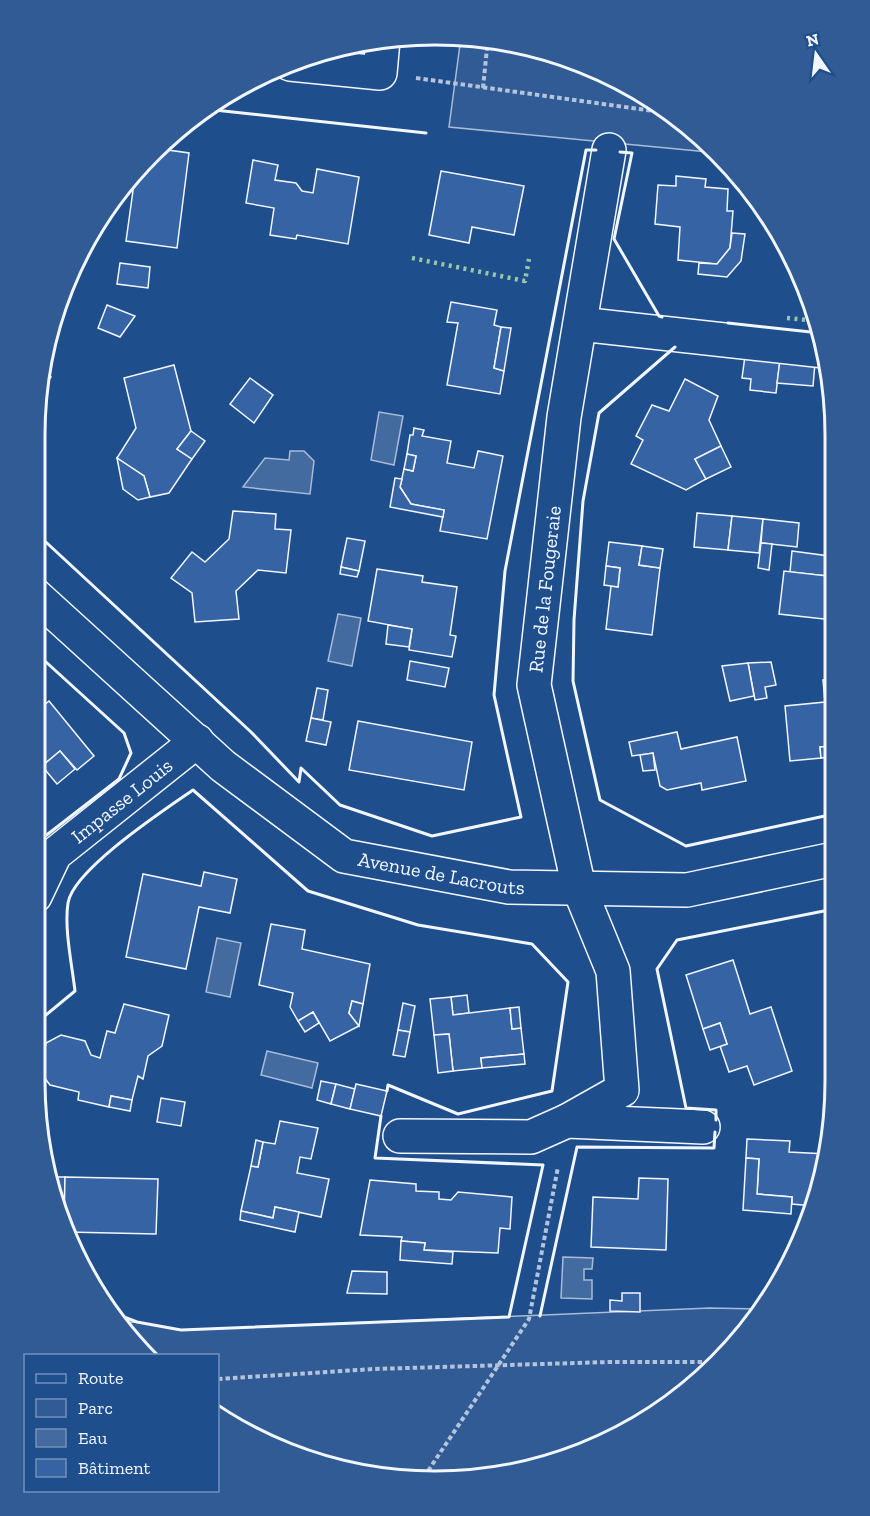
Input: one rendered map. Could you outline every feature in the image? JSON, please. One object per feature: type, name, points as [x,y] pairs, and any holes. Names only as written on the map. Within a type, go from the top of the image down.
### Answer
[{"type":"street","points":[[310,66],[380,73],[382,48]]},
{"type":"street","name":"Rue de la Fougeraie","points":[[567,1121],[622,1090],[614,971],[579,888],[534,685],[564,417],[609,150]]},
{"type":"street","points":[[580,324],[816,350]]},
{"type":"street","name":"Avenue de Lacrouts","points":[[45,604],[222,766],[344,856],[508,887],[687,890],[825,861]]},
{"type":"street","name":"Impasse Louis","points":[[45,875],[55,854],[197,741]]},
{"type":"street","points":[[400,1136],[531,1137],[567,1121],[703,1127]]},
{"type":"path","points":[[483,87],[487,48]]},
{"type":"path","points":[[380,73],[651,111]]},
{"type":"path","points":[[428,1471],[529,1319],[567,1121]]},
{"type":"path","points":[[219,1379],[374,1369],[609,1362],[705,1362]]},
{"type":"green space","points":[[460,46],[486,48],[536,58],[607,85],[652,111],[703,151],[449,127]]},
{"type":"green space","points":[[710,1308],[751,1309],[711,1357],[692,1374],[652,1405],[607,1431],[560,1450],[511,1464],[435,1471],[359,1464],[310,1450],[263,1431],[219,1406],[219,1354],[156,1354],[129,1322],[181,1330]]},
{"type":"water","points":[[379,412],[403,416],[394,465],[371,460]]},
{"type":"water","points":[[290,451],[304,451],[314,461],[310,494],[243,487],[265,458],[289,460]]},
{"type":"water","points":[[338,614],[361,618],[352,666],[328,661]]},
{"type":"water","points":[[217,938],[241,943],[230,997],[206,992]]},
{"type":"water","points":[[267,1051],[318,1063],[312,1088],[261,1075]]},
{"type":"water","points":[[563,1257],[593,1258],[592,1269],[584,1269],[584,1280],[592,1280],[592,1299],[561,1298]]},
{"type":"building","points":[[169,150],[189,153],[177,248],[126,241],[133,189]]},
{"type":"building","points":[[253,160],[278,165],[275,180],[296,183],[302,191],[313,193],[317,169],[359,177],[348,244],[297,235],[296,239],[270,235],[274,208],[246,203]]},
{"type":"building","points":[[441,171],[524,186],[514,235],[472,227],[469,243],[429,235]]},
{"type":"building","points":[[676,176],[706,179],[705,187],[728,189],[727,211],[733,211],[730,248],[717,264],[678,260],[680,227],[655,224],[658,185],[676,186]]},
{"type":"building","points":[[732,233],[745,234],[741,261],[727,277],[698,274],[699,263],[717,264],[730,248]]},
{"type":"building","points":[[120,263],[150,267],[148,288],[117,284]]},
{"type":"building","points":[[451,302],[497,310],[494,325],[501,327],[494,368],[504,371],[500,394],[447,385],[458,323],[447,322]]},
{"type":"building","points":[[107,305],[135,316],[120,337],[98,328]]},
{"type":"building","points":[[501,327],[511,328],[504,371],[494,368]]},
{"type":"building","points":[[745,356],[780,360],[776,393],[750,390],[751,379],[742,378]]},
{"type":"building","points":[[780,360],[815,363],[813,386],[777,383]]},
{"type":"building","points":[[174,365],[191,431],[177,449],[192,459],[169,493],[150,497],[144,476],[117,458],[136,428],[124,378]]},
{"type":"building","points":[[250,378],[273,395],[254,423],[230,404]]},
{"type":"building","points":[[685,379],[718,396],[709,420],[721,446],[695,459],[706,479],[686,490],[631,464],[643,440],[636,436],[652,405],[669,411]]},
{"type":"building","points":[[414,428],[424,430],[422,436],[451,441],[447,463],[474,468],[478,451],[503,456],[487,539],[440,531],[444,510],[411,504],[400,487],[404,469],[413,471],[416,456],[407,454],[410,435],[413,435]]},
{"type":"building","points":[[191,431],[205,441],[192,459],[177,449]]},
{"type":"building","points":[[721,446],[731,467],[706,479],[695,459]]},
{"type":"building","points":[[407,454],[416,456],[413,471],[404,469]]},
{"type":"building","points":[[117,458],[144,476],[150,497],[138,500],[123,489]]},
{"type":"building","points":[[395,478],[402,479],[400,487],[411,504],[444,510],[443,517],[390,507]]},
{"type":"building","points":[[233,511],[276,514],[275,529],[291,530],[286,573],[258,570],[236,591],[239,619],[195,622],[192,593],[171,578],[192,552],[205,562],[229,539]]},
{"type":"building","points":[[697,513],[732,516],[728,550],[694,547]]},
{"type":"building","points":[[732,516],[763,519],[759,553],[728,550]]},
{"type":"building","points":[[763,519],[799,523],[797,547],[761,543]]},
{"type":"building","points":[[347,538],[365,541],[359,571],[341,567]]},
{"type":"building","points":[[609,542],[642,546],[639,565],[660,568],[652,635],[606,629],[611,586],[618,587],[620,568],[606,566]]},
{"type":"building","points":[[761,543],[772,544],[769,570],[758,568]]},
{"type":"building","points":[[642,546],[663,549],[660,568],[639,565]]},
{"type":"building","points":[[792,551],[825,555],[825,576],[790,572]]},
{"type":"building","points":[[606,566],[620,568],[618,587],[604,585]]},
{"type":"building","points":[[341,567],[359,571],[357,577],[340,574]]},
{"type":"building","points":[[377,569],[423,576],[422,582],[457,587],[450,635],[456,636],[452,657],[409,650],[412,629],[368,621]]},
{"type":"building","points":[[784,571],[825,576],[825,619],[779,614]]},
{"type":"building","points":[[388,625],[412,629],[409,647],[386,644]]},
{"type":"building","points":[[410,661],[449,668],[445,687],[407,680]]},
{"type":"building","points":[[771,662],[776,685],[765,687],[767,698],[755,700],[748,663]]},
{"type":"building","points":[[748,663],[754,696],[730,701],[722,666]]},
{"type":"building","points":[[317,688],[328,690],[323,720],[311,718]]},
{"type":"building","points":[[49,701],[94,756],[77,770],[60,751],[45,764],[45,704]]},
{"type":"building","points":[[825,702],[825,747],[820,747],[821,758],[790,761],[785,706]]},
{"type":"building","points":[[311,718],[331,722],[326,745],[306,741]]},
{"type":"building","points":[[358,721],[472,742],[464,790],[349,770]]},
{"type":"building","points":[[677,732],[681,749],[737,737],[746,781],[702,790],[701,783],[667,790],[660,786],[653,753],[632,756],[629,742]]},
{"type":"building","points":[[820,747],[825,747],[825,758],[821,758]]},
{"type":"building","points":[[60,751],[75,769],[57,784],[45,770],[45,764]]},
{"type":"building","points":[[653,753],[655,770],[643,771],[640,755]]},
{"type":"building","points":[[204,872],[237,879],[230,913],[199,907],[186,969],[126,957],[143,874],[201,886]]},
{"type":"building","points":[[271,924],[305,930],[302,949],[370,964],[363,1004],[352,1001],[349,1013],[359,1026],[330,1041],[313,1012],[298,1021],[290,1007],[293,993],[259,985]]},
{"type":"building","points":[[733,960],[750,1014],[771,1007],[792,1071],[754,1085],[747,1066],[729,1072],[720,1046],[727,1044],[720,1023],[703,1029],[686,975]]},
{"type":"building","points":[[467,995],[469,1013],[453,1015],[451,997]]},
{"type":"building","points":[[451,997],[453,1015],[510,1008],[512,1029],[521,1028],[524,1054],[481,1058],[482,1068],[453,1071],[449,1034],[434,1035],[430,999]]},
{"type":"building","points":[[352,1001],[363,1004],[359,1026],[349,1013]]},
{"type":"building","points":[[403,1003],[415,1006],[410,1032],[398,1030]]},
{"type":"building","points":[[124,1004],[169,1015],[162,1046],[148,1056],[143,1079],[138,1076],[132,1100],[111,1096],[109,1107],[78,1100],[79,1092],[50,1085],[45,1078],[46,1043],[61,1035],[85,1041],[91,1055],[100,1058],[107,1031],[115,1033]]},
{"type":"building","points":[[519,1007],[521,1028],[512,1029],[510,1008]]},
{"type":"building","points":[[313,1012],[319,1023],[305,1032],[298,1021]]},
{"type":"building","points":[[720,1023],[727,1044],[710,1050],[703,1029]]},
{"type":"building","points":[[398,1030],[410,1032],[405,1057],[393,1055]]},
{"type":"building","points":[[449,1034],[453,1071],[438,1073],[434,1035]]},
{"type":"building","points":[[524,1054],[525,1064],[482,1068],[481,1058]]},
{"type":"building","points":[[321,1081],[336,1084],[331,1104],[317,1100]]},
{"type":"building","points":[[336,1084],[355,1089],[350,1109],[331,1104]]},
{"type":"building","points":[[356,1084],[387,1091],[381,1116],[350,1109]]},
{"type":"building","points":[[111,1096],[132,1100],[130,1111],[109,1107]]},
{"type":"building","points":[[161,1098],[185,1102],[181,1126],[157,1122]]},
{"type":"building","points":[[280,1121],[318,1128],[311,1159],[300,1157],[297,1173],[329,1179],[321,1217],[275,1207],[273,1218],[241,1211],[251,1166],[258,1167],[263,1142],[275,1144]]},
{"type":"building","points":[[747,1139],[790,1141],[789,1152],[819,1154],[804,1205],[792,1204],[792,1197],[757,1194],[759,1159],[746,1158]]},
{"type":"building","points":[[256,1140],[263,1142],[258,1167],[251,1166]]},
{"type":"building","points":[[746,1158],[759,1159],[757,1194],[792,1197],[791,1214],[743,1210]]},
{"type":"building","points":[[57,1177],[65,1177],[64,1201]]},
{"type":"building","points":[[65,1177],[158,1179],[156,1234],[76,1232],[64,1201]]},
{"type":"building","points":[[639,1178],[668,1179],[666,1250],[591,1247],[593,1197],[638,1199]]},
{"type":"building","points":[[370,1180],[416,1184],[416,1191],[439,1192],[439,1199],[451,1200],[458,1192],[512,1197],[510,1229],[500,1228],[498,1253],[424,1250],[425,1243],[401,1241],[402,1237],[360,1235]]},
{"type":"building","points":[[275,1207],[299,1212],[295,1232],[240,1220],[241,1211],[273,1218]]},
{"type":"building","points":[[401,1241],[425,1243],[424,1250],[453,1252],[452,1264],[400,1260]]},
{"type":"building","points":[[352,1271],[387,1272],[387,1294],[347,1293]]},
{"type":"building","points":[[622,1293],[640,1293],[640,1312],[610,1311],[610,1300],[622,1301]]},
{"type":"hedge","points":[[412,258],[525,281],[529,259]]},
{"type":"hedge","points":[[787,318],[807,320]]},
{"type":"wall","points":[[219,110],[426,133]]},
{"type":"wall","points":[[45,541],[251,732],[299,782],[301,768],[340,805],[432,836],[521,817],[494,695],[505,571],[586,150],[596,150]]},
{"type":"wall","points":[[620,152],[632,153],[614,239],[659,316],[662,317]]},
{"type":"wall","points":[[728,323],[811,332]]},
{"type":"wall","points":[[675,347],[599,413],[583,501],[574,620],[573,681],[600,800],[686,846],[825,816]]},
{"type":"wall","points":[[45,661],[124,733],[131,753],[119,779],[45,836]]},
{"type":"wall","points":[[45,1016],[75,991],[67,924],[68,903],[74,889],[102,858],[193,790],[308,891],[418,925],[532,944],[568,982],[552,1091],[458,1114],[388,1085],[387,1091]]},
{"type":"wall","points":[[716,1120],[716,1110],[686,1108],[657,969],[677,940],[825,911]]},
{"type":"wall","points":[[126,1318],[181,1330],[509,1317],[543,1165],[375,1158],[381,1116]]},
{"type":"wall","points":[[540,1316],[577,1147],[714,1148],[715,1132]]}]
